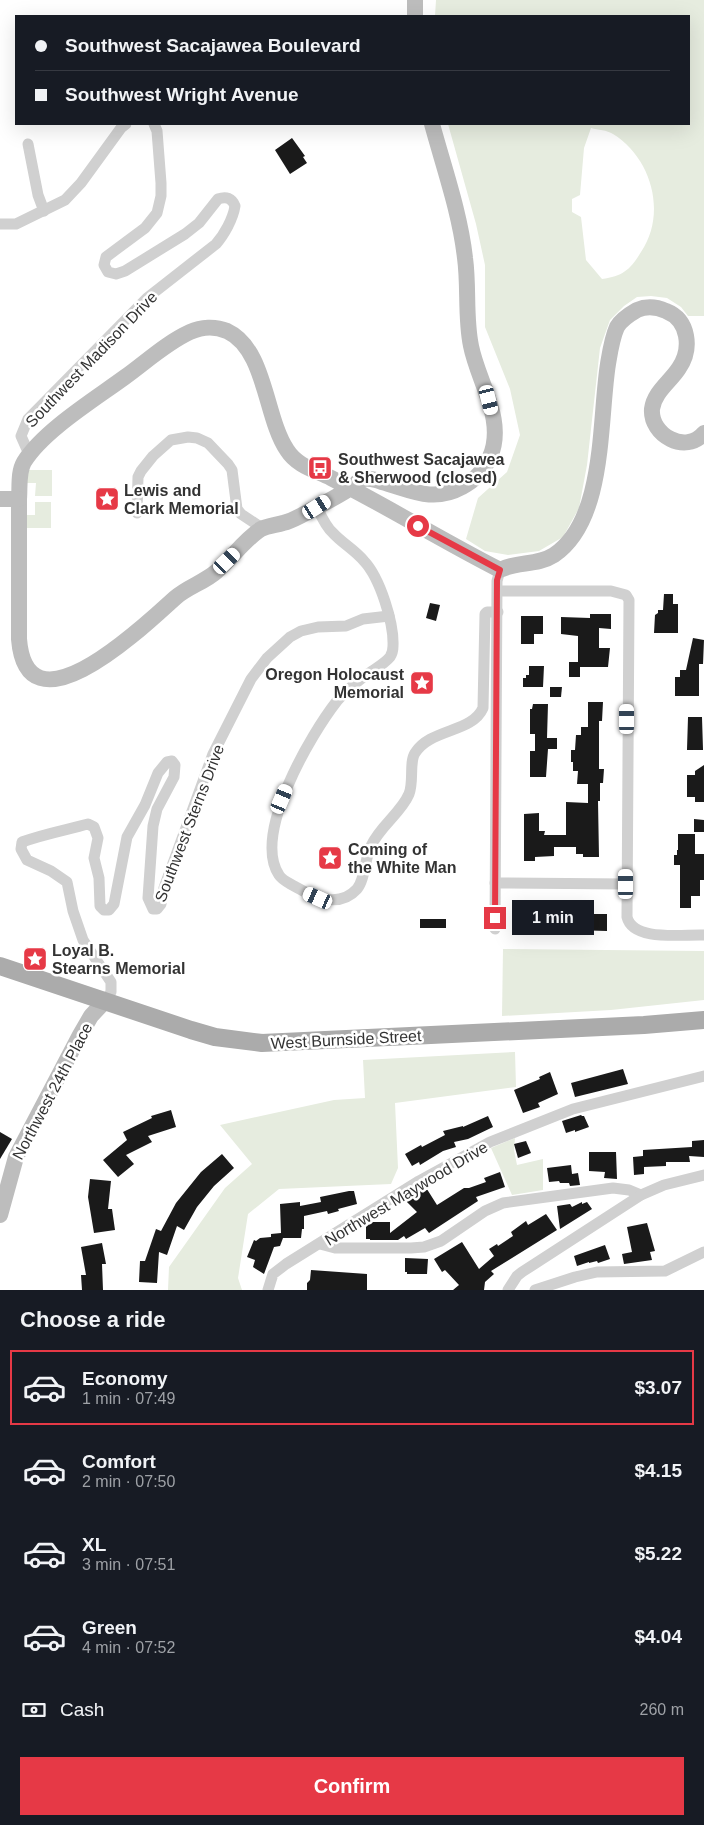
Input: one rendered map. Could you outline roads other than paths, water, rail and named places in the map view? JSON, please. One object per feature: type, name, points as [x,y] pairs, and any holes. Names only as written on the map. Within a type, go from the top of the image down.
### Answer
[{"type":"main road","name":"West Burnside Street","points":[[0,966],[215,1037],[262,1043],[644,1025],[704,1020]]},
{"type":"street","points":[[415,0],[415,15]]},
{"type":"street","points":[[0,224],[16,224],[65,200],[125,125]]},
{"type":"street","name":"Southwest Madison Drive","points":[[29,454],[20,436],[28,419],[147,298],[216,244],[221,238],[234,210],[234,204],[231,200],[226,198],[218,199],[199,223],[186,234],[125,271],[116,274],[108,272],[104,265],[106,257],[145,228],[160,206],[161,183],[157,131],[154,125]]},
{"type":"street","points":[[432,125],[461,230],[468,282],[468,327],[471,347],[494,421],[493,449],[486,465],[474,480],[459,489],[445,494],[428,496],[366,478],[350,489],[293,520],[262,528],[216,572],[177,596],[153,620],[106,656],[70,675],[59,678],[40,678],[32,674],[25,666],[20,649],[18,622],[20,470],[29,454],[63,422],[176,340],[198,330],[211,327],[227,331],[233,335],[245,347],[253,359],[263,383],[278,432],[291,456],[302,465],[331,478],[350,489],[500,570]]},
{"type":"street","points":[[28,144],[38,196],[44,211]]},
{"type":"street","points":[[495,929],[497,580],[500,570],[508,566],[537,563],[554,555],[575,534],[588,507],[598,466],[612,343],[618,327],[624,318],[648,307],[663,309],[674,314],[682,322],[686,331],[685,353],[680,367],[655,397],[652,409],[654,423],[657,429],[672,441],[692,442],[704,432]]},
{"type":"street","points":[[137,513],[138,477],[140,471],[171,440],[197,438],[208,444],[228,464],[232,470],[237,509],[241,514],[262,528]]},
{"type":"street","points":[[0,499],[19,499]]},
{"type":"street","points":[[317,507],[331,532],[364,561],[373,573],[385,602],[394,644],[391,656],[362,678],[337,702],[311,739],[278,809],[272,847],[274,862],[279,874],[291,884],[318,898],[332,900],[344,898],[357,889],[370,847],[376,836],[410,794],[413,755],[422,743],[432,736],[466,724],[481,712],[483,708],[485,614],[487,612],[498,612]]},
{"type":"street","points":[[498,591],[611,591],[626,595],[629,600],[627,917],[632,927],[648,934],[704,935]]},
{"type":"street","name":"Southwest Sterns Drive","points":[[105,1001],[111,992],[111,982],[83,940],[75,918],[67,882],[51,871],[27,860],[21,849],[22,842],[44,834],[74,829],[88,824],[94,827],[98,838],[94,858],[99,878],[100,906],[104,910],[109,910],[114,904],[127,837],[145,805],[158,773],[167,762],[172,761],[175,765],[174,777],[158,809],[153,826],[148,898],[153,909],[157,909],[161,904],[164,888],[213,754],[251,679],[267,658],[290,637],[301,631],[318,627],[346,626],[363,619],[388,616]]},
{"type":"street","points":[[495,883],[626,884]]},
{"type":"street","name":"Northwest 24th Place","points":[[0,1214],[13,1164],[87,1022],[105,1001]]},
{"type":"street","name":"Northwest Maywood Drive","points":[[268,1290],[273,1274],[286,1264],[419,1181],[490,1142],[573,1109],[704,1076]]},
{"type":"street","points":[[508,1290],[522,1272],[640,1196],[664,1184],[704,1175]]},
{"type":"street","points":[[320,1244],[335,1248],[411,1248],[441,1241],[485,1212],[503,1203],[612,1188],[629,1190],[640,1196]]},
{"type":"street","points":[[535,1290],[597,1272],[665,1271],[704,1252]]},
{"type":"place","name":"Southwest Sacajawea & Sherwood (closed)","points":[[320,468]]},
{"type":"place","name":"Lewis and Clark Memorial","points":[[107,499]]},
{"type":"place","name":"Oregon Holocaust Memorial","points":[[422,683]]},
{"type":"place","name":"Coming of the White Man","points":[[330,858]]},
{"type":"place","name":"Loyal B. Stearns Memorial","points":[[35,959]]}]
